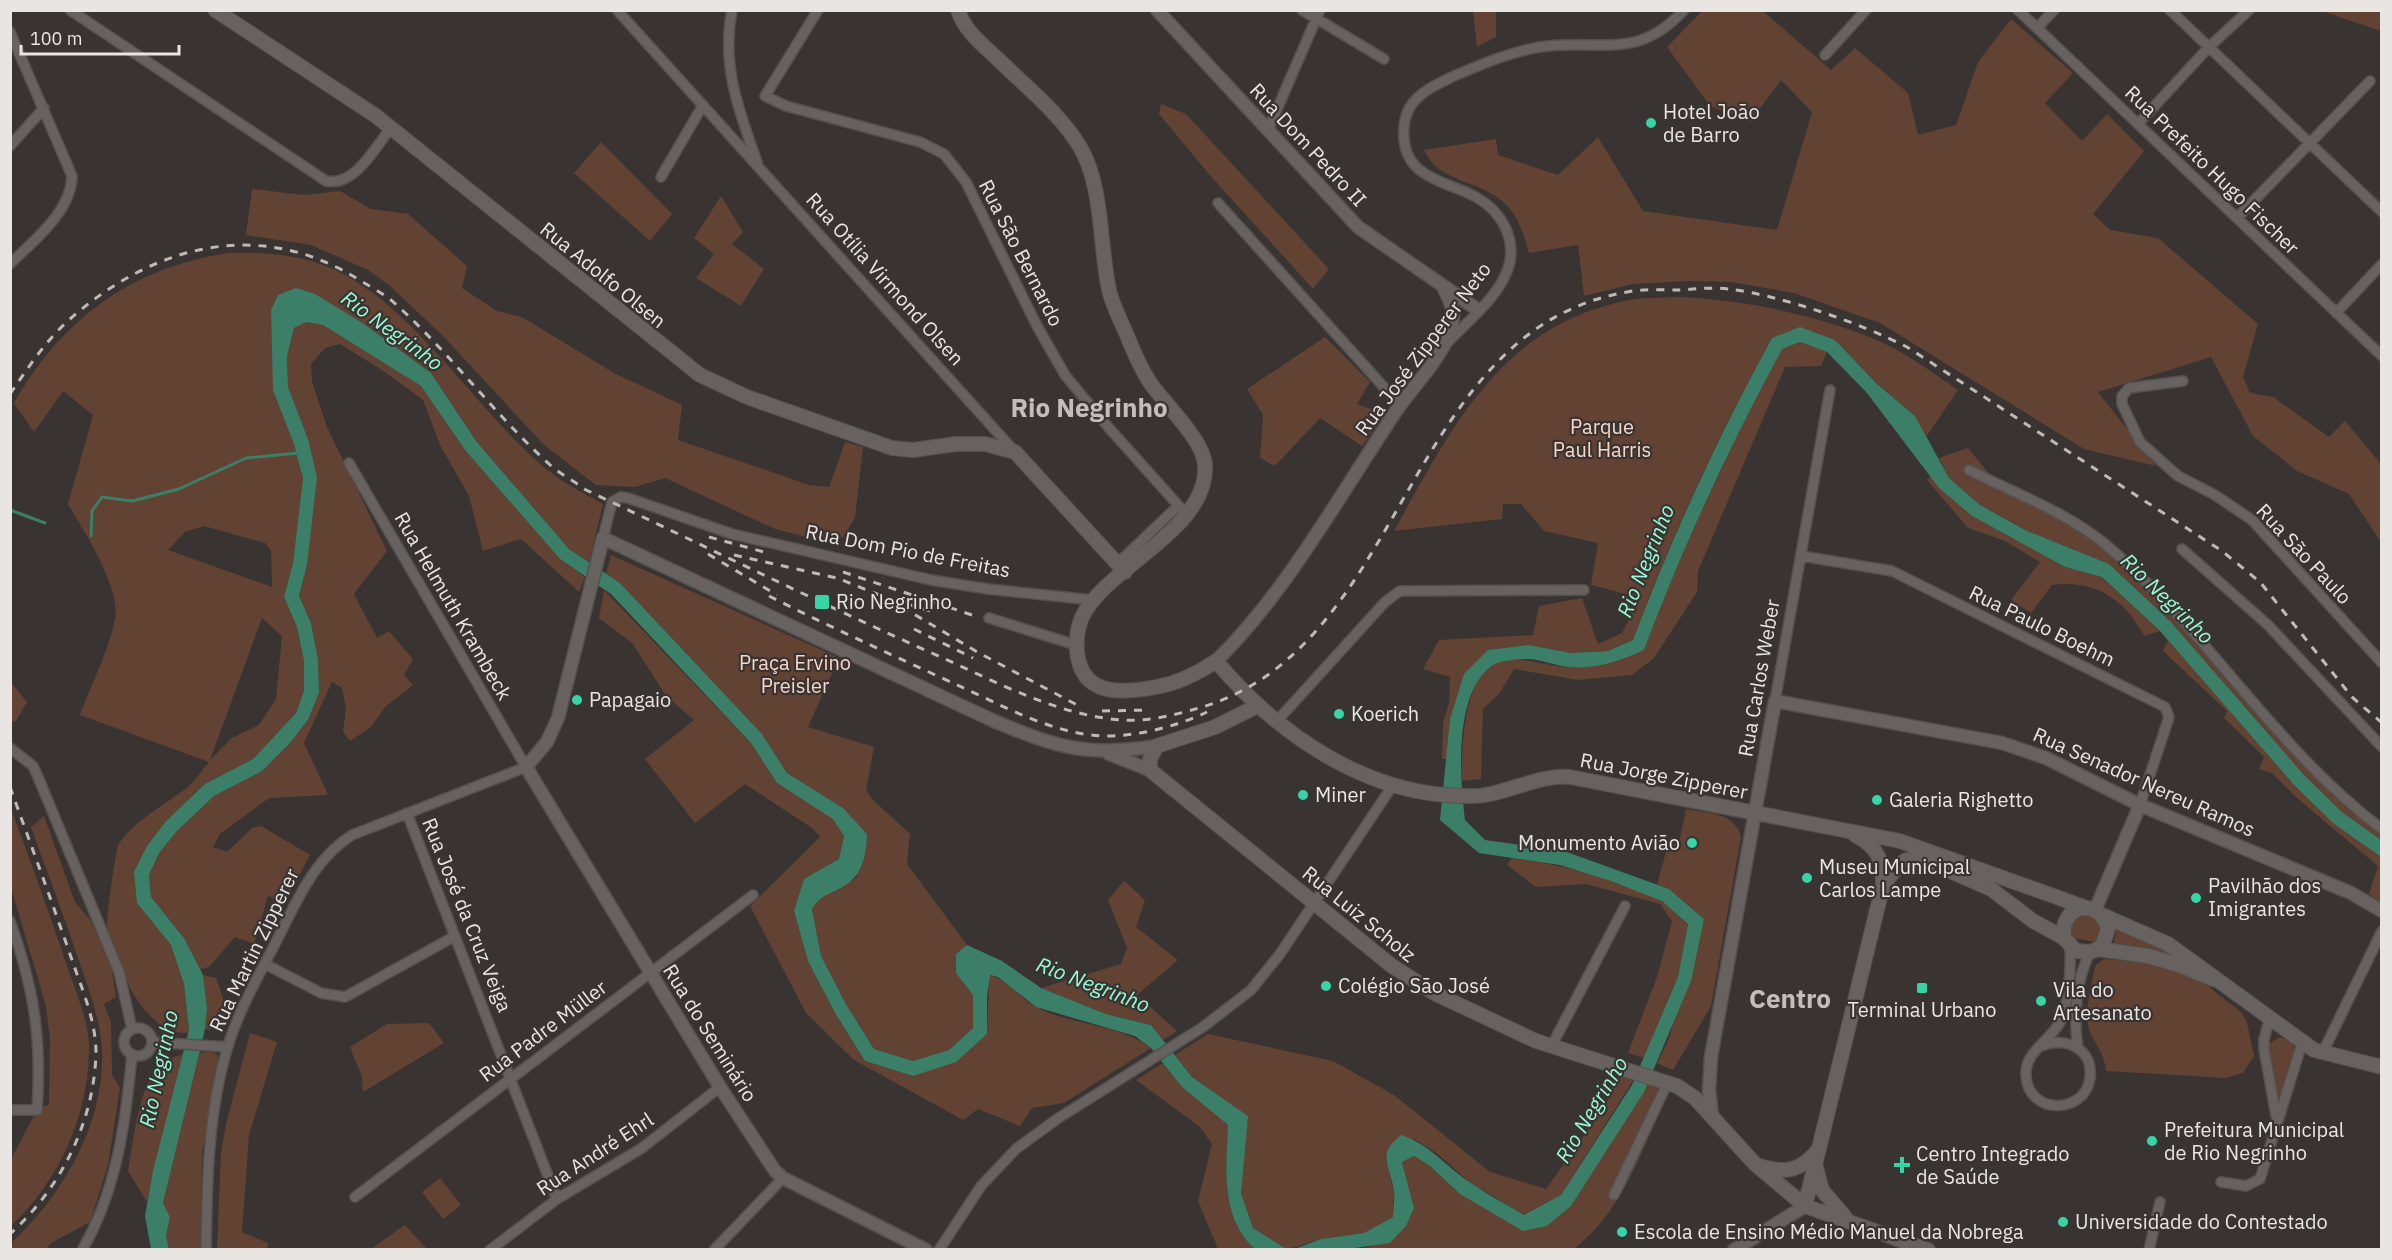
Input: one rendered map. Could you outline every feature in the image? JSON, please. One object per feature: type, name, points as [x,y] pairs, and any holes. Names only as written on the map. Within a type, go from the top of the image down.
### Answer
[{"type":"main road","name":"Rua Adolfo Olsen","points":[[215,10],[350,97],[680,361],[711,382],[892,448],[914,450],[985,444],[1015,452]]},
{"type":"main road","points":[[958,10],[968,29],[1037,97],[1080,148],[1092,181],[1115,308],[1144,373],[1203,454],[1205,474],[1202,487],[1182,510],[1121,568],[1093,600]]},
{"type":"main road","name":"Rua Otília Virmond Olsen","points":[[1015,452],[1121,568]]},
{"type":"main road","name":"Rua José Zipperer Neto","points":[[1093,600],[1081,618],[1076,645],[1083,676],[1096,687],[1113,691],[1164,686],[1185,680],[1216,661]]},
{"type":"main road","name":"Rua Jorge Zipperer","points":[[1216,661],[1257,706],[1277,721],[1343,766],[1393,785],[1434,795],[1474,796],[1563,776],[1900,841],[2095,911],[2168,944],[2213,979]]},
{"type":"main road","points":[[1150,770],[1150,759],[1157,746],[1215,727],[1257,706]]},
{"type":"main road","name":"Rua Luiz Scholz","points":[[1150,770],[1314,903],[1420,985],[1551,1047],[1664,1080],[1686,1091],[1755,1164],[1805,1206]]},
{"type":"main road","points":[[1848,832],[1870,843],[1879,855],[1883,868],[1884,885],[1805,1206],[1846,1218],[1928,1250]]},
{"type":"main road","points":[[1884,885],[1899,865],[1906,860],[1922,859],[1982,884],[2076,951],[2164,959],[2213,979],[2302,1043],[2322,1054],[2382,1067]]},
{"type":"main road","points":[[2067,943],[2065,921],[2070,914],[2095,911],[2108,929],[2103,944],[2094,951]]},
{"type":"main road","points":[[1755,1164],[1775,1170],[1796,1169],[1820,1148]]},
{"type":"main road","points":[[1816,1163],[1821,1190],[1846,1218]]},
{"type":"street","points":[[70,10],[321,178],[337,182],[354,173],[391,128]]},
{"type":"street","name":"Rua Otília Virmond Olsen","points":[[617,10],[1015,452]]},
{"type":"street","points":[[732,10],[728,46],[731,84],[759,168]]},
{"type":"street","name":"Rua São Bernardo","points":[[818,10],[765,96],[786,106],[920,142],[944,154],[966,182],[1037,326],[1065,375],[1182,510]]},
{"type":"street","name":"Rua Dom Pedro II","points":[[1157,10],[1358,227],[1444,289],[1478,310]]},
{"type":"street","points":[[1302,10],[1318,15],[1384,59]]},
{"type":"street","name":"Rua José Zipperer Neto","points":[[1216,661],[1262,611],[1400,405],[1443,348],[1504,279],[1511,261],[1511,242],[1504,222],[1488,206],[1472,195],[1435,182],[1414,165],[1404,142],[1403,127],[1410,108],[1426,90],[1497,58],[1543,46],[1638,42],[1666,29],[1684,10]]},
{"type":"street","name":"Rua Prefeito Hugo Fischer","points":[[2018,10],[2382,356]]},
{"type":"street","points":[[2037,28],[2054,10]]},
{"type":"street","points":[[2170,10],[2382,212]]},
{"type":"street","points":[[2138,124],[2209,47],[2248,10]]},
{"type":"street","points":[[1825,55],[1861,12]]},
{"type":"street","points":[[1268,130],[1318,15]]},
{"type":"street","points":[[10,32],[72,176],[72,188],[66,203],[10,264]]},
{"type":"street","points":[[2237,218],[2370,81]]},
{"type":"street","points":[[662,177],[703,105]]},
{"type":"street","points":[[10,146],[44,108]]},
{"type":"street","points":[[1218,203],[1400,405]]},
{"type":"street","points":[[2337,313],[2382,264]]},
{"type":"street","points":[[1443,348],[1454,315],[1452,304],[1444,289]]},
{"type":"street","name":"Rua São Paulo","points":[[2183,381],[2129,388],[2122,396],[2122,404],[2140,442],[2178,476],[2215,495],[2252,520],[2382,663]]},
{"type":"street","name":"Rua Carlos Weber","points":[[1712,1116],[1709,1090],[1711,1057],[1830,390]]},
{"type":"street","name":"Rua Helmuth Krambeck","points":[[349,463],[526,767]]},
{"type":"street","points":[[1969,470],[2072,522],[2106,545],[2167,605],[2324,781],[2382,829]]},
{"type":"street","name":"Rua Dom Pio de Freitas","points":[[526,767],[540,752],[555,725],[612,502],[621,497],[732,534],[931,580],[997,591],[1093,600]]},
{"type":"street","points":[[603,538],[1016,730],[1074,749],[1106,753],[1150,770]]},
{"type":"street","points":[[2182,549],[2268,625],[2382,747]]},
{"type":"street","name":"Rua Paulo Boehm","points":[[1801,556],[1892,571],[2165,707],[2169,717],[2140,805]]},
{"type":"street","points":[[1277,721],[1385,602],[1400,591],[1425,589],[1584,590]]},
{"type":"street","points":[[989,618],[1076,645]]},
{"type":"street","name":"Rua Senador Nereu Ramos","points":[[1775,701],[2016,747],[2046,758],[2140,805],[2351,893],[2382,910]]},
{"type":"street","points":[[1106,753],[1157,746]]},
{"type":"street","points":[[10,748],[33,766],[38,777],[119,972],[132,1029]]},
{"type":"street","name":"Rua Martin Zipperer","points":[[206,1250],[210,1140],[228,1047],[265,964],[303,890],[332,851],[352,835],[526,767]]},
{"type":"street","name":"Rua do Seminário","points":[[526,767],[720,1087],[775,1172],[926,1250]]},
{"type":"street","points":[[939,1250],[981,1186],[1004,1159],[1057,1119],[1184,1040],[1251,990],[1314,903],[1393,785]]},
{"type":"street","points":[[2095,911],[2140,805]]},
{"type":"street","name":"Rua José da Cruz Veiga","points":[[407,813],[512,1078],[557,1199]]},
{"type":"street","name":"Rua Padre Müller","points":[[355,1197],[753,895]]},
{"type":"street","points":[[1551,1047],[1625,906]]},
{"type":"street","points":[[10,921],[30,984],[39,1040],[37,1110],[10,1110]]},
{"type":"street","points":[[2322,1054],[2382,931]]},
{"type":"street","points":[[265,964],[321,993],[345,997],[455,936]]},
{"type":"street","points":[[2067,943],[2071,964],[2062,1016],[2028,1060],[2026,1080],[2034,1097],[2051,1106],[2070,1104],[2079,1099],[2089,1084],[2089,1064],[2078,1048],[2075,1018],[2082,976],[2094,951]]},
{"type":"street","points":[[2270,1018],[2264,1038],[2264,1049],[2277,1119]]},
{"type":"street","points":[[137,1028],[148,1031],[152,1042],[148,1052],[142,1055],[132,1054],[124,1045],[124,1039],[132,1029],[137,1028]]},
{"type":"street","points":[[2041,1046],[2060,1041],[2078,1048]]},
{"type":"street","points":[[152,1042],[228,1047]]},
{"type":"street","points":[[2221,1182],[2246,1186],[2259,1179],[2302,1043]]},
{"type":"street","points":[[82,1250],[100,1214],[115,1165],[128,1095],[132,1054]]},
{"type":"street","points":[[1614,1195],[1664,1080]]},
{"type":"street","name":"Rua André Ehrl","points":[[490,1250],[557,1199],[642,1148],[720,1087]]},
{"type":"street","points":[[714,1250],[783,1178]]},
{"type":"street","points":[[2149,1250],[2160,1202]]},
{"type":"street","points":[[1734,1250],[1805,1206]]},
{"type":"green space","points":[[1473,11],[1496,11],[1496,37],[1477,47]]},
{"type":"green space","points":[[1702,11],[1763,11],[1831,70],[1855,48],[1908,93],[1918,135],[1956,125],[1978,62],[2011,19],[2073,73],[2045,103],[2082,141],[2107,114],[2144,151],[2093,214],[2110,230],[2158,238],[2258,324],[2243,377],[2250,393],[2273,397],[2329,437],[2345,421],[2381,464],[2381,542],[2349,494],[2297,471],[2253,436],[2211,357],[2098,392],[2156,466],[2084,449],[1880,323],[1794,293],[1731,282],[1687,281],[1633,284],[1584,296],[1578,245],[1529,253],[1514,214],[1500,199],[1441,170],[1431,162],[1424,150],[1496,139],[1498,155],[1558,175],[1598,137],[1643,211],[1777,230],[1812,112],[1781,80],[1750,122],[1710,106],[1667,47]]},
{"type":"green space","points":[[2322,11],[2381,11],[2381,31]]},
{"type":"green space","points":[[1161,104],[1186,114],[1329,269],[1313,289],[1208,173],[1159,114]]},
{"type":"green space","points":[[601,142],[672,214],[650,241],[574,173]]},
{"type":"green space","points":[[252,189],[305,195],[340,191],[371,209],[408,214],[467,266],[462,288],[497,311],[522,317],[614,373],[682,405],[678,440],[809,485],[829,487],[845,442],[863,447],[855,518],[843,537],[826,542],[775,529],[665,478],[635,487],[596,485],[544,445],[443,336],[390,286],[368,270],[311,245],[246,235]]},
{"type":"green space","points":[[721,196],[743,232],[732,244],[764,269],[741,306],[696,278],[714,254],[694,238]]},
{"type":"green space","points":[[229,253],[279,255],[304,259],[328,267],[358,283],[387,304],[415,330],[494,417],[545,468],[603,504],[589,562],[569,549],[476,441],[431,373],[364,324],[271,311],[303,478],[293,563],[284,597],[297,627],[304,661],[304,691],[296,713],[253,759],[205,784],[166,821],[147,846],[137,903],[171,945],[184,984],[188,1033],[172,1031],[158,1023],[145,1011],[134,995],[117,960],[107,923],[118,846],[123,838],[140,822],[188,787],[209,762],[80,715],[104,655],[115,619],[115,606],[107,576],[68,504],[93,415],[63,391],[34,432],[14,403],[54,346],[78,322],[103,302],[131,284],[194,260]],"holes":[[[204,526],[265,543],[271,550],[272,587],[168,550],[185,532]],[[262,618],[282,636],[276,699],[259,725],[232,738],[210,760]]]},
{"type":"green space","name":"Parque Paul Harris","points":[[1680,297],[1753,305],[1802,315],[1849,329],[1895,349],[1958,390],[1926,437],[1915,416],[1877,384],[1835,340],[1772,338],[1697,486],[1633,640],[1608,651],[1571,653],[1529,645],[1488,650],[1450,719],[1447,759],[1442,759],[1443,723],[1449,703],[1450,677],[1423,669],[1439,640],[1533,635],[1539,606],[1582,598],[1598,644],[1622,633],[1638,602],[1626,594],[1591,585],[1598,543],[1544,531],[1521,504],[1503,504],[1502,519],[1394,531],[1437,454],[1460,419],[1485,386],[1514,356],[1547,332],[1585,313],[1630,300]]},
{"type":"green space","points":[[306,322],[323,325],[421,386],[465,450],[560,559],[585,577],[579,592],[521,539],[483,551],[469,496],[440,445],[423,400],[382,370],[340,344],[325,348],[311,364],[312,382],[327,427],[387,551],[354,594],[377,638],[389,631],[413,659],[404,675],[413,685],[385,707],[370,728],[350,741],[343,732],[346,709],[342,688],[332,682],[304,743],[328,795],[269,798],[220,834],[213,847],[227,852],[252,828],[261,826],[310,855],[285,902],[268,896],[254,944],[235,937],[209,967],[200,969],[184,938],[151,897],[149,875],[159,853],[177,831],[214,796],[262,771],[290,743],[308,720],[319,693],[318,659],[311,623],[299,596],[307,565],[308,439],[288,387],[287,356],[294,328]]},
{"type":"green space","points":[[1325,337],[1370,382],[1357,404],[1385,414],[1362,446],[1320,418],[1275,466],[1260,458],[1263,415],[1247,389]]},
{"type":"green space","points":[[1800,342],[1827,352],[1821,366],[1785,367],[1698,571],[1697,592],[1654,658],[1632,675],[1578,680],[1514,669],[1499,694],[1483,709],[1481,779],[1462,781],[1462,752],[1470,698],[1485,671],[1496,663],[1514,660],[1576,667],[1644,650],[1691,535],[1762,386],[1781,349]]},
{"type":"green space","points":[[1968,448],[1998,485],[2072,522],[2136,573],[2310,766],[2381,829],[2381,840],[2342,812],[2304,775],[2170,621],[2109,564],[2025,530],[1980,505],[1949,478],[1939,458]]},
{"type":"green space","points":[[1931,476],[1939,488],[1972,516],[2065,567],[2102,577],[2160,631],[2144,636],[2128,612],[2118,602],[2107,594],[2081,585],[2052,585],[2031,613],[2011,600],[2040,562],[2005,541],[1968,528],[1927,480]]},
{"type":"green space","name":"Praça Ervino Preisler","points":[[611,555],[839,658],[808,727],[874,747],[866,790],[873,800],[910,834],[907,864],[967,945],[956,954],[956,972],[973,995],[973,1028],[949,1050],[913,1061],[874,1049],[847,1006],[821,956],[812,909],[820,896],[840,889],[857,877],[843,808],[787,773],[762,734],[620,583],[606,574]]},
{"type":"green space","points":[[604,590],[751,743],[777,783],[833,818],[844,836],[839,859],[804,880],[794,911],[808,961],[835,1013],[865,1061],[913,1076],[987,1034],[989,975],[1002,980],[1036,1007],[1065,1018],[1110,1029],[1151,1048],[1064,1103],[1032,1108],[1020,1126],[978,1109],[963,1120],[854,1060],[806,1013],[750,906],[820,837],[812,828],[745,784],[695,823],[645,759],[694,720],[666,696],[632,643],[599,618]]},
{"type":"green space","points":[[2168,640],[2294,785],[2334,823],[2381,857],[2381,902],[2369,894],[2378,866],[2298,799],[2272,773],[2259,769],[2264,757],[2224,718],[2227,711],[2163,651]]},
{"type":"green space","points":[[10,681],[27,702],[16,721],[11,722]]},
{"type":"green space","points":[[10,806],[82,1010],[89,1041],[83,1100],[67,1147],[43,1189],[11,1226],[11,1159],[37,1110],[49,1104],[50,1040],[46,1006],[11,888]]},
{"type":"green space","points":[[1686,809],[1726,818],[1738,829],[1741,837],[1711,1006],[1673,1070],[1657,1063],[1668,1041],[1704,919],[1669,889],[1657,884],[1668,845],[1679,844]]},
{"type":"green space","points":[[44,816],[75,902],[91,921],[112,970],[116,997],[104,1004],[111,1022],[112,1075],[120,1088],[108,1165],[90,1222],[51,1243],[46,1249],[11,1249],[11,1243],[48,1203],[77,1156],[96,1104],[101,1077],[101,1038],[94,1005],[31,827]]},
{"type":"green space","points":[[1512,858],[1569,868],[1606,878],[1664,902],[1688,924],[1678,977],[1644,1058],[1628,1053],[1658,974],[1672,921],[1660,904],[1586,884],[1536,887],[1507,865]]},
{"type":"green space","points":[[1124,881],[1145,900],[1136,927],[1178,960],[1137,995],[1177,1031],[1163,1040],[1151,1025],[1106,1014],[1041,988],[1121,964],[1127,948],[1108,900]]},
{"type":"green space","points":[[2087,912],[2098,919],[2101,934],[2095,942],[2073,938],[2070,935],[2072,922]]},
{"type":"green space","points":[[2117,926],[2144,936],[2177,957],[2153,951],[2113,947]]},
{"type":"green space","points":[[2104,959],[2159,963],[2198,978],[2242,1013],[2247,1023],[2254,1056],[2243,1073],[2226,1078],[2106,1071],[2102,1055],[2090,1032],[2087,1018],[2094,971],[2096,965]]},
{"type":"green space","points":[[203,975],[216,978],[229,1016],[222,1026],[216,1028],[205,1029],[207,1008]]},
{"type":"green space","points":[[429,1023],[444,1043],[363,1092],[362,1077],[350,1047],[387,1024]]},
{"type":"green space","points":[[250,1033],[277,1042],[249,1135],[242,1232],[268,1243],[267,1249],[217,1249],[221,1152]]},
{"type":"green space","points":[[1208,1034],[1333,1061],[1394,1095],[1490,1172],[1546,1189],[1605,1106],[1619,1072],[1636,1076],[1561,1195],[1524,1215],[1469,1182],[1439,1155],[1414,1139],[1385,1156],[1394,1192],[1393,1217],[1364,1233],[1321,1239],[1286,1250],[1253,1228],[1240,1194],[1248,1116],[1192,1077],[1175,1055]]},
{"type":"green space","points":[[2280,1037],[2292,1042],[2294,1049],[2279,1103],[2268,1050],[2270,1043]]},
{"type":"green space","points":[[198,1053],[217,1054],[219,1060],[202,1153],[200,1249],[169,1249],[166,1236],[170,1217],[163,1203]]},
{"type":"green space","points":[[183,1054],[147,1202],[128,1171],[140,1105],[149,1081],[158,1068],[168,1060]]},
{"type":"green space","points":[[1163,1063],[1182,1087],[1228,1125],[1226,1175],[1231,1207],[1244,1237],[1255,1249],[1218,1249],[1198,1201],[1212,1144],[1200,1127],[1136,1080]]},
{"type":"green space","points":[[1648,1083],[1667,1093],[1640,1157],[1630,1178],[1606,1216],[1574,1249],[1348,1250],[1369,1247],[1414,1208],[1402,1162],[1414,1156],[1430,1166],[1460,1194],[1547,1226],[1571,1206]]},
{"type":"green space","points":[[440,1178],[461,1205],[443,1219],[422,1192]]},
{"type":"green space","points":[[405,1225],[427,1249],[371,1249]]},
{"type":"shaded area","points":[[296,288],[315,294],[364,324],[431,373],[476,441],[569,549],[620,583],[762,734],[787,773],[843,808],[867,834],[864,859],[857,874],[845,885],[823,897],[812,909],[821,956],[847,1006],[874,1049],[913,1061],[949,1050],[973,1028],[973,995],[956,973],[956,954],[967,945],[1002,961],[1041,988],[1106,1014],[1151,1025],[1192,1077],[1248,1116],[1241,1194],[1253,1228],[1286,1249],[1255,1249],[1244,1237],[1236,1223],[1228,1192],[1226,1158],[1228,1125],[1182,1087],[1151,1048],[1135,1036],[1036,1007],[998,977],[990,975],[987,996],[987,1034],[956,1062],[913,1076],[865,1061],[835,1013],[808,961],[794,911],[804,879],[839,859],[844,836],[833,819],[777,783],[751,743],[611,594],[560,559],[465,450],[421,386],[323,325],[306,322],[294,328],[287,356],[288,387],[308,439],[317,477],[307,565],[299,596],[311,623],[318,659],[319,693],[308,720],[290,743],[262,771],[214,796],[177,831],[159,853],[149,875],[151,897],[184,938],[203,975],[207,1008],[205,1029],[163,1203],[170,1217],[166,1236],[169,1249],[151,1249],[145,1216],[153,1171],[189,1030],[184,984],[171,945],[137,903],[134,872],[147,846],[166,821],[205,784],[253,759],[296,713],[304,691],[304,661],[297,627],[284,597],[293,563],[303,478],[294,444],[273,390],[271,310],[278,295]]},
{"type":"shaded area","points":[[1800,327],[1835,340],[1877,384],[1915,416],[1949,478],[1980,505],[2025,530],[2109,564],[2170,621],[2304,775],[2342,812],[2381,840],[2381,857],[2333,823],[2294,785],[2160,631],[2102,577],[2065,567],[1972,516],[1939,488],[1867,393],[1827,352],[1800,342],[1782,349],[1744,423],[1691,535],[1644,650],[1617,661],[1590,667],[1565,666],[1529,659],[1496,663],[1480,678],[1471,695],[1465,715],[1461,760],[1465,820],[1485,840],[1564,851],[1669,889],[1704,919],[1691,981],[1644,1092],[1571,1206],[1547,1226],[1523,1231],[1460,1194],[1430,1166],[1414,1156],[1402,1162],[1414,1208],[1406,1226],[1390,1243],[1348,1249],[1292,1250],[1321,1239],[1364,1233],[1393,1217],[1394,1192],[1387,1155],[1393,1142],[1401,1135],[1421,1144],[1462,1177],[1524,1215],[1561,1195],[1632,1085],[1678,977],[1688,924],[1662,901],[1611,881],[1560,865],[1479,853],[1440,820],[1450,719],[1464,674],[1488,650],[1529,645],[1571,653],[1608,651],[1633,640],[1680,524],[1752,375],[1772,338]]},
{"type":"waterway","points":[[91,536],[92,511],[102,497],[132,501],[179,489],[246,458],[299,453]]},
{"type":"waterway","points":[[10,510],[45,523]]},
{"type":"railway","points":[[10,394],[61,327],[103,293],[137,272],[173,257],[210,248],[247,245],[285,249],[323,261],[391,300],[432,340],[528,444],[553,468],[586,490],[853,617],[1030,697],[1098,717],[1140,720],[1199,708],[1269,674],[1323,622],[1368,559],[1450,422],[1497,362],[1557,316],[1633,291],[1728,289],[1771,297],[1819,311],[1907,347],[2222,551],[2260,582],[2352,697],[2382,723]]},
{"type":"railway","points":[[709,537],[764,552]]},
{"type":"railway","points":[[708,554],[777,595]]},
{"type":"railway","points":[[734,555],[837,578],[887,598],[979,653],[1077,705]]},
{"type":"railway","points":[[843,572],[978,617]]},
{"type":"railway","points":[[769,596],[1047,725],[1086,734],[1106,736],[1132,734],[1171,726],[1207,712]]},
{"type":"railway","points":[[907,604],[937,613]]},
{"type":"railway","points":[[914,629],[973,658]]},
{"type":"railway","points":[[1102,711],[1150,710]]},
{"type":"railway","points":[[10,787],[84,994],[94,1029],[96,1053],[89,1104],[71,1152],[45,1196],[10,1234]]},
{"type":"place","name":"Hotel João de Barro","points":[[1651,123]]},
{"type":"place","name":"Rio Negrinho","points":[[822,602]]},
{"type":"place","name":"Papagaio","points":[[577,700]]},
{"type":"place","name":"Koerich","points":[[1339,714]]},
{"type":"place","name":"Miner","points":[[1303,795]]},
{"type":"place","name":"Galeria Righetto","points":[[1877,800]]},
{"type":"place","name":"Monumento Avião","points":[[1692,843]]},
{"type":"place","name":"Museu Municipal Carlos Lampe","points":[[1807,878]]},
{"type":"place","name":"Pavilhão dos Imigrantes","points":[[2196,898]]},
{"type":"place","name":"Colégio São José","points":[[1326,986]]},
{"type":"place","name":"Terminal Urbano","points":[[1922,988]]},
{"type":"place","name":"Vila do Artesanato","points":[[2041,1001]]},
{"type":"place","name":"Prefeitura Municipal de Rio Negrinho","points":[[2152,1141]]},
{"type":"place","name":"Centro Integrado de Saúde","points":[[1902,1165]]},
{"type":"place","name":"Universidade do Contestado","points":[[2063,1222]]},
{"type":"place","name":"Escola de Ensino Médio Manuel da Nobrega","points":[[1622,1232]]},
{"type":"district","name":"Rio Negrinho","points":[[1089,408]]},
{"type":"district","name":"Centro","points":[[1790,999]]}]
